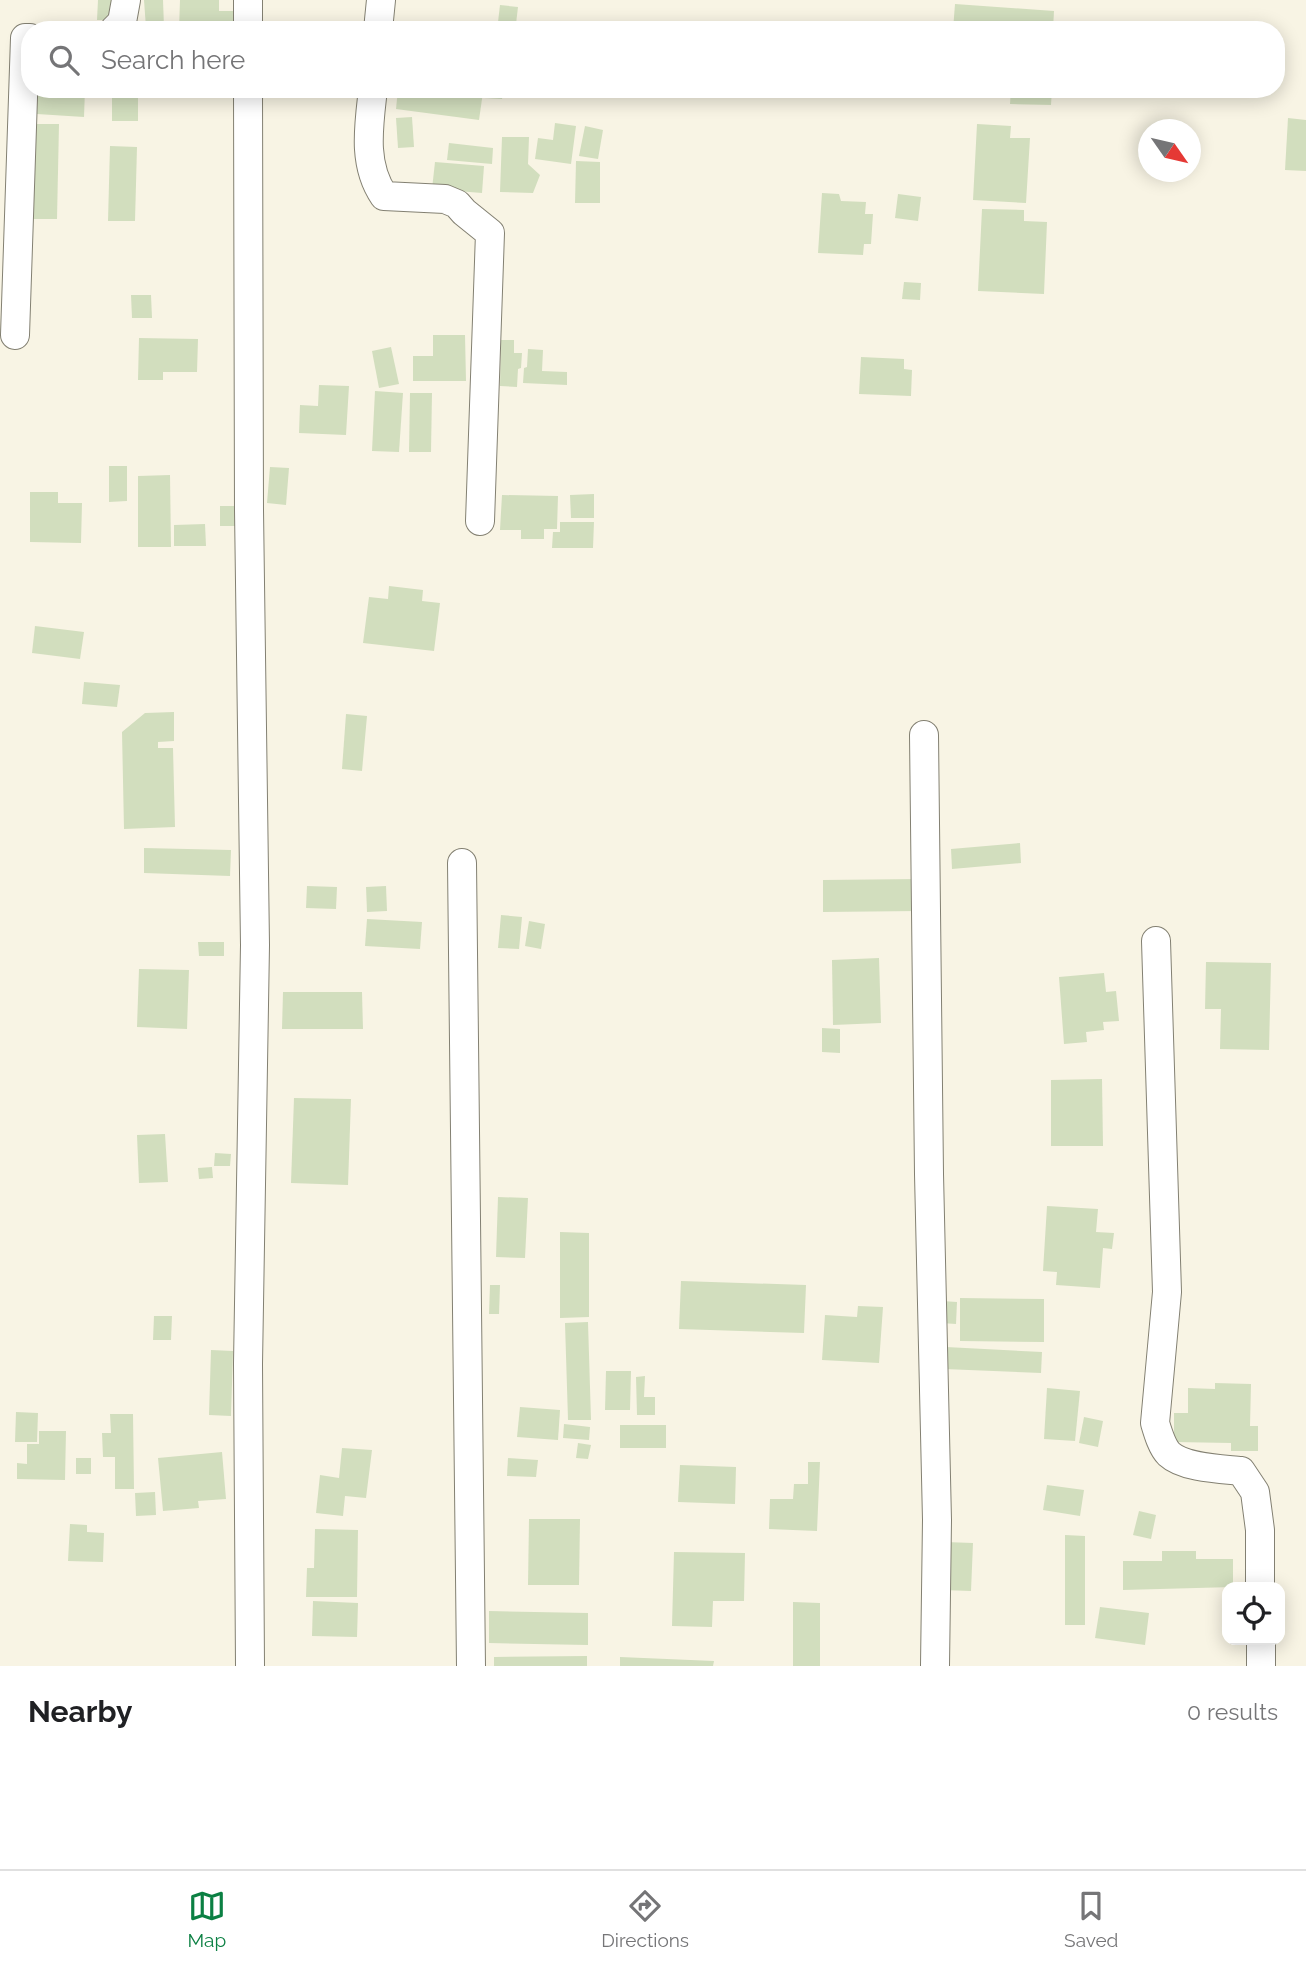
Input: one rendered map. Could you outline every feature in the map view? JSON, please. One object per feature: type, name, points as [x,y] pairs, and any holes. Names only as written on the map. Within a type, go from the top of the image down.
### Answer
[{"type":"street","points":[[122,21],[126,0]]},
{"type":"street","points":[[248,0],[248,21]]},
{"type":"street","points":[[379,21],[381,0]]},
{"type":"street","points":[[15,335],[23,98]]},
{"type":"street","points":[[248,98],[249,496],[255,945],[248,1364],[250,1666]]},
{"type":"street","points":[[372,98],[368,140],[375,183],[384,196],[445,199],[457,204],[490,233],[480,521]]},
{"type":"street","points":[[924,735],[929,1174],[937,1520],[935,1666]]},
{"type":"street","points":[[462,863],[471,1666]]},
{"type":"street","points":[[1156,942],[1167,1292],[1155,1423],[1160,1439],[1170,1455],[1197,1466],[1241,1471],[1255,1492],[1260,1530],[1260,1582]]},
{"type":"street","points":[[1261,1645],[1261,1666]]},
{"type":"building","points":[[98,0],[115,0],[115,20],[97,20]]},
{"type":"building","points":[[144,0],[163,0],[164,21],[146,21]]},
{"type":"building","points":[[180,0],[219,0],[219,11],[234,11],[234,21],[179,21]]},
{"type":"building","points":[[955,4],[1054,11],[1053,21],[954,21]]},
{"type":"building","points":[[500,5],[518,7],[516,21],[498,21]]},
{"type":"building","points":[[38,98],[85,98],[84,117],[37,114]]},
{"type":"building","points":[[112,98],[138,98],[138,121],[112,121]]},
{"type":"building","points":[[397,98],[482,98],[479,120],[396,109]]},
{"type":"building","points":[[1010,98],[1051,98],[1051,105],[1010,104]]},
{"type":"building","points":[[412,117],[414,147],[398,148],[396,118]]},
{"type":"building","points":[[1288,118],[1306,120],[1306,171],[1285,170]]},
{"type":"building","points":[[555,123],[576,126],[571,164],[535,159],[538,138],[553,140]]},
{"type":"building","points":[[33,124],[59,124],[57,219],[31,219]]},
{"type":"building","points":[[977,124],[1011,126],[1010,138],[1030,138],[1026,203],[973,200]]},
{"type":"building","points":[[585,126],[603,130],[598,159],[579,156]]},
{"type":"building","points":[[502,137],[529,137],[528,164],[540,175],[533,193],[500,192]]},
{"type":"building","points":[[449,143],[493,148],[492,164],[447,160]]},
{"type":"building","points":[[110,146],[137,147],[135,221],[108,221]]},
{"type":"building","points":[[576,161],[600,162],[600,203],[575,203]]},
{"type":"building","points":[[435,162],[484,166],[482,193],[432,189]]},
{"type":"building","points":[[822,193],[839,194],[841,201],[866,202],[865,214],[873,214],[871,244],[864,244],[863,255],[818,253]]},
{"type":"building","points":[[898,194],[921,197],[918,221],[895,218]]},
{"type":"building","points":[[982,209],[1024,210],[1024,221],[1047,222],[1044,294],[978,291]]},
{"type":"building","points":[[904,282],[921,283],[920,300],[902,299]]},
{"type":"building","points":[[131,295],[151,295],[152,318],[132,318]]},
{"type":"building","points":[[433,335],[465,335],[466,381],[413,381],[413,356],[433,356]]},
{"type":"building","points":[[139,338],[198,339],[197,372],[163,372],[163,380],[138,380]]},
{"type":"building","points":[[501,340],[514,340],[514,353],[522,353],[517,387],[500,386]]},
{"type":"building","points":[[391,347],[399,384],[379,388],[372,351]]},
{"type":"building","points":[[528,349],[543,350],[542,371],[567,372],[567,385],[523,383]]},
{"type":"building","points":[[861,357],[904,359],[904,369],[912,370],[911,396],[859,394]]},
{"type":"building","points":[[319,385],[349,386],[346,435],[299,433],[300,405],[318,406]]},
{"type":"building","points":[[375,391],[403,393],[399,452],[372,451]]},
{"type":"building","points":[[410,393],[432,393],[431,452],[409,452]]},
{"type":"building","points":[[109,466],[127,466],[127,501],[109,502]]},
{"type":"building","points":[[270,467],[289,468],[286,505],[267,503]]},
{"type":"building","points":[[170,475],[171,547],[138,547],[138,476]]},
{"type":"building","points":[[30,492],[58,492],[58,503],[82,503],[81,543],[30,542]]},
{"type":"building","points":[[594,494],[594,518],[571,518],[570,495]]},
{"type":"building","points":[[502,495],[558,496],[557,529],[544,529],[544,539],[521,539],[521,530],[500,530]]},
{"type":"building","points":[[220,506],[235,506],[235,526],[220,526]]},
{"type":"building","points":[[560,522],[594,522],[593,548],[552,548],[553,532],[560,532]]},
{"type":"building","points":[[205,524],[206,546],[174,546],[174,525]]},
{"type":"building","points":[[389,586],[423,590],[422,601],[440,603],[434,651],[363,643],[369,597],[388,599]]},
{"type":"building","points":[[35,626],[84,632],[80,659],[32,653]]},
{"type":"building","points":[[84,682],[120,685],[117,707],[82,704]]},
{"type":"building","points":[[174,712],[174,741],[158,742],[158,748],[173,748],[175,827],[124,829],[122,732],[145,713]]},
{"type":"building","points":[[346,714],[367,716],[362,771],[342,769]]},
{"type":"building","points":[[1020,843],[1021,863],[952,869],[951,849]]},
{"type":"building","points":[[144,848],[231,850],[230,876],[144,873]]},
{"type":"building","points":[[919,879],[919,911],[823,912],[823,880]]},
{"type":"building","points":[[307,886],[337,887],[336,909],[306,908]]},
{"type":"building","points":[[386,886],[387,911],[367,912],[366,887]]},
{"type":"building","points":[[501,915],[522,917],[519,949],[498,948]]},
{"type":"building","points":[[367,919],[422,922],[420,949],[365,946]]},
{"type":"building","points":[[529,921],[545,924],[541,949],[525,946]]},
{"type":"building","points":[[198,942],[224,942],[224,956],[199,956]]},
{"type":"building","points":[[879,958],[881,1023],[833,1025],[832,960]]},
{"type":"building","points":[[1206,962],[1271,963],[1269,1050],[1220,1049],[1221,1009],[1205,1009]]},
{"type":"building","points":[[139,969],[189,970],[187,1029],[137,1027]]},
{"type":"building","points":[[1104,973],[1106,992],[1116,991],[1119,1021],[1103,1022],[1104,1030],[1086,1032],[1087,1042],[1064,1044],[1059,977]]},
{"type":"building","points":[[283,992],[362,992],[363,1029],[282,1029]]},
{"type":"building","points":[[822,1028],[840,1029],[840,1053],[822,1052]]},
{"type":"building","points":[[1102,1079],[1103,1146],[1051,1146],[1051,1080]]},
{"type":"building","points":[[294,1098],[351,1099],[348,1185],[291,1183]]},
{"type":"building","points":[[165,1134],[168,1182],[139,1183],[137,1135]]},
{"type":"building","points":[[215,1153],[231,1154],[230,1166],[214,1166]]},
{"type":"building","points":[[212,1167],[213,1178],[199,1179],[198,1168]]},
{"type":"building","points":[[498,1197],[528,1198],[525,1258],[496,1257]]},
{"type":"building","points":[[1047,1206],[1098,1209],[1096,1232],[1114,1233],[1112,1249],[1103,1248],[1100,1288],[1056,1285],[1057,1272],[1043,1271]]},
{"type":"building","points":[[560,1232],[589,1233],[589,1317],[560,1318]]},
{"type":"building","points":[[681,1281],[806,1285],[804,1333],[679,1329]]},
{"type":"building","points":[[490,1285],[500,1285],[499,1314],[489,1314]]},
{"type":"building","points":[[960,1298],[1044,1299],[1044,1342],[960,1341]]},
{"type":"building","points":[[942,1301],[957,1302],[956,1324],[941,1323]]},
{"type":"building","points":[[858,1306],[883,1307],[879,1363],[822,1360],[825,1315],[857,1317]]},
{"type":"building","points":[[154,1316],[172,1316],[171,1340],[153,1340]]},
{"type":"building","points":[[588,1322],[591,1420],[568,1420],[565,1323]]},
{"type":"building","points":[[946,1347],[1042,1352],[1041,1373],[944,1369]]},
{"type":"building","points":[[211,1350],[233,1351],[231,1416],[209,1415]]},
{"type":"building","points":[[606,1371],[631,1371],[630,1410],[605,1410]]},
{"type":"building","points":[[645,1376],[644,1397],[655,1397],[655,1415],[637,1415],[636,1377]]},
{"type":"building","points":[[1215,1383],[1251,1384],[1250,1426],[1258,1426],[1258,1451],[1231,1451],[1231,1443],[1174,1442],[1174,1413],[1188,1413],[1188,1388],[1215,1389]]},
{"type":"building","points":[[1047,1388],[1080,1391],[1075,1441],[1044,1439]]},
{"type":"building","points":[[520,1407],[560,1410],[558,1440],[517,1437]]},
{"type":"building","points":[[16,1412],[38,1413],[37,1442],[15,1442]]},
{"type":"building","points":[[110,1414],[133,1414],[134,1489],[115,1489],[115,1457],[103,1457],[102,1433],[111,1433]]},
{"type":"building","points":[[1084,1417],[1103,1421],[1098,1447],[1079,1443]]},
{"type":"building","points":[[564,1424],[590,1427],[589,1440],[563,1438]]},
{"type":"building","points":[[620,1425],[666,1425],[666,1448],[620,1448]]},
{"type":"building","points":[[39,1431],[66,1431],[65,1480],[17,1479],[17,1463],[27,1464],[27,1444],[39,1444]]},
{"type":"building","points":[[578,1443],[591,1445],[588,1459],[576,1458]]},
{"type":"building","points":[[342,1448],[372,1450],[366,1498],[345,1496],[343,1516],[316,1513],[320,1475],[339,1478]]},
{"type":"building","points":[[222,1452],[226,1499],[198,1501],[199,1508],[163,1511],[158,1458]]},
{"type":"building","points":[[76,1458],[91,1458],[91,1474],[76,1474]]},
{"type":"building","points":[[508,1458],[538,1460],[536,1477],[507,1476]]},
{"type":"building","points":[[808,1462],[820,1462],[817,1531],[769,1529],[770,1499],[793,1499],[794,1484],[808,1484]]},
{"type":"building","points":[[680,1465],[736,1467],[735,1504],[678,1502]]},
{"type":"building","points":[[1047,1485],[1084,1490],[1080,1516],[1043,1510]]},
{"type":"building","points":[[155,1492],[156,1515],[136,1516],[135,1493]]},
{"type":"building","points":[[1139,1511],[1156,1515],[1151,1539],[1133,1535]]},
{"type":"building","points":[[529,1519],[580,1519],[579,1585],[528,1585]]},
{"type":"building","points":[[70,1524],[87,1525],[87,1532],[104,1533],[103,1562],[68,1561]]},
{"type":"building","points":[[315,1529],[358,1530],[357,1597],[306,1597],[307,1568],[314,1568]]},
{"type":"building","points":[[1065,1535],[1085,1536],[1085,1625],[1065,1625]]},
{"type":"building","points":[[945,1542],[973,1543],[971,1591],[943,1590]]},
{"type":"building","points":[[1162,1551],[1196,1551],[1196,1559],[1233,1559],[1233,1582],[1222,1582],[1222,1587],[1123,1590],[1123,1561],[1162,1561]]},
{"type":"building","points":[[674,1552],[745,1553],[744,1601],[713,1601],[712,1627],[672,1626]]},
{"type":"building","points":[[313,1601],[358,1603],[357,1637],[312,1636]]},
{"type":"building","points":[[793,1602],[820,1603],[820,1666],[793,1666]]},
{"type":"building","points":[[1100,1607],[1149,1613],[1145,1645],[1095,1638]]},
{"type":"building","points":[[489,1611],[588,1613],[588,1645],[489,1643]]},
{"type":"building","points":[[587,1656],[587,1666],[494,1666],[494,1657]]},
{"type":"building","points":[[620,1657],[714,1661],[713,1666],[620,1666]]}]
